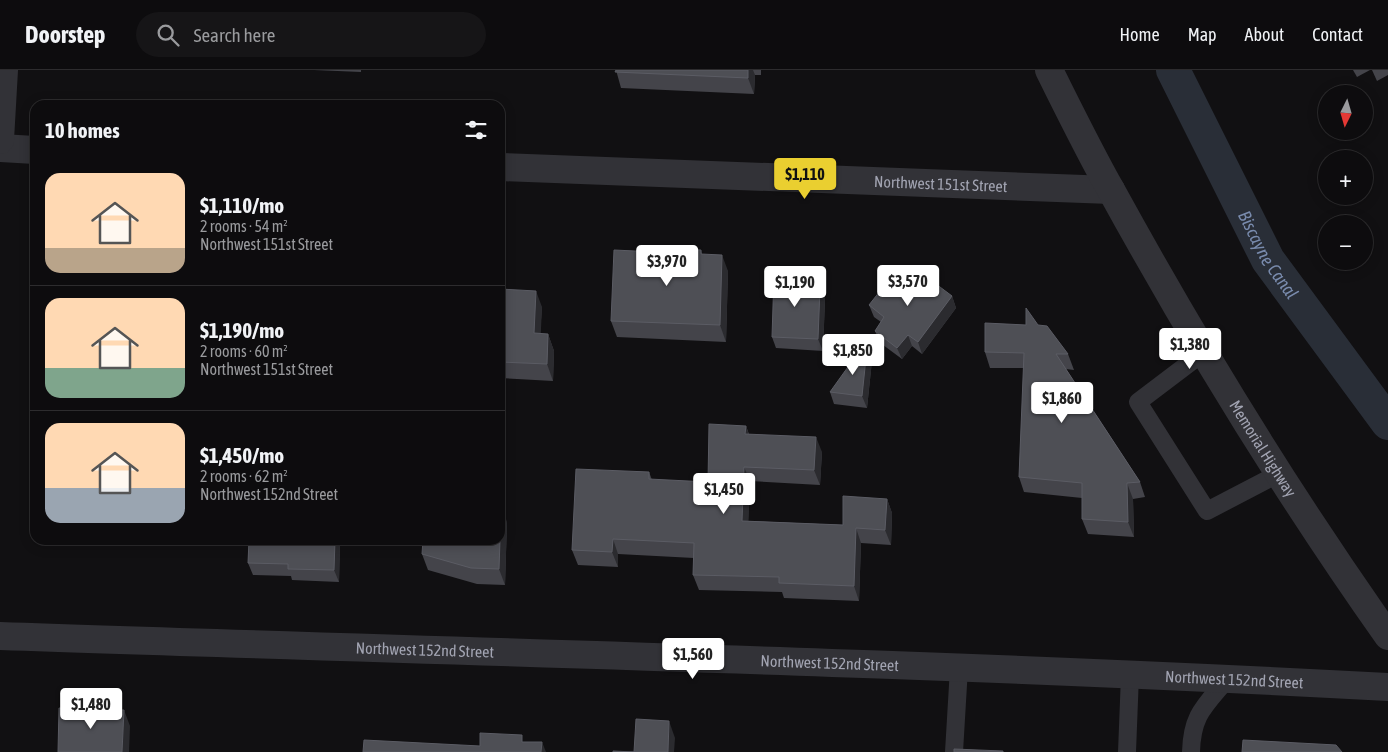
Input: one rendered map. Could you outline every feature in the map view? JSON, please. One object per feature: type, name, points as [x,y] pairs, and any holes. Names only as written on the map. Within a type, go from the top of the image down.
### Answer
[{"type":"street","points":[[0,140],[4,70]]},
{"type":"street","name":"Memorial Highway","points":[[1048,70],[1111,190],[1204,352],[1278,474],[1388,636]]},
{"type":"street","points":[[0,148],[30,150]]},
{"type":"street","name":"Northwest 151st Street","points":[[505,167],[1111,190]]},
{"type":"street","name":"Northwest 152nd Street","points":[[0,636],[959,668],[1228,678],[1388,687]]},
{"type":"lane","points":[[1204,352],[1138,402],[1207,512],[1278,474]]},
{"type":"lane","points":[[954,752],[959,668]]},
{"type":"lane","points":[[1127,752],[1130,675]]},
{"type":"lane","points":[[1191,752],[1191,739],[1196,719],[1228,678]]},
{"type":"building","points":[[616,70],[748,70],[748,78],[615,72]]},
{"type":"building","points":[[656,248],[701,250],[701,254],[722,255],[720,325],[611,321],[614,250],[656,252]]},
{"type":"building","points":[[899,267],[915,279],[920,272],[952,296],[918,342],[908,335],[897,348],[875,331],[884,317],[869,305]]},
{"type":"building","points":[[774,275],[805,276],[805,287],[820,288],[818,339],[772,337]]},
{"type":"building","points":[[505,289],[536,291],[534,333],[548,334],[547,364],[505,362]]},
{"type":"building","points":[[1026,308],[1038,325],[1047,326],[1068,354],[1056,354],[1140,482],[1127,483],[1128,522],[1082,519],[1082,483],[1019,477],[1024,353],[985,352],[985,323],[1026,325]]},
{"type":"building","points":[[868,339],[862,396],[830,392]]},
{"type":"building","points":[[709,424],[746,426],[745,434],[816,437],[814,470],[744,467],[742,521],[843,525],[843,496],[887,499],[885,530],[856,528],[854,586],[779,583],[779,577],[693,575],[694,543],[613,539],[612,552],[572,550],[576,469],[649,472],[649,479],[708,482]]},
{"type":"building","points":[[249,545],[335,545],[334,570],[288,569],[288,564],[248,563]]},
{"type":"building","points":[[423,545],[500,545],[499,569],[471,568],[422,554]]},
{"type":"building","points":[[59,708],[124,710],[122,752],[58,752]]},
{"type":"building","points":[[636,719],[669,721],[668,752],[634,752]]},
{"type":"building","points":[[480,733],[522,735],[522,742],[542,742],[541,752],[363,752],[364,740],[480,746]]},
{"type":"building","points":[[1243,740],[1336,745],[1342,752],[1242,752]]},
{"type":"building","points":[[954,749],[1003,751],[1003,752],[954,752]]},
{"type":"waterway","name":"Biscayne Canal","points":[[1173,70],[1268,260],[1388,423]]}]
